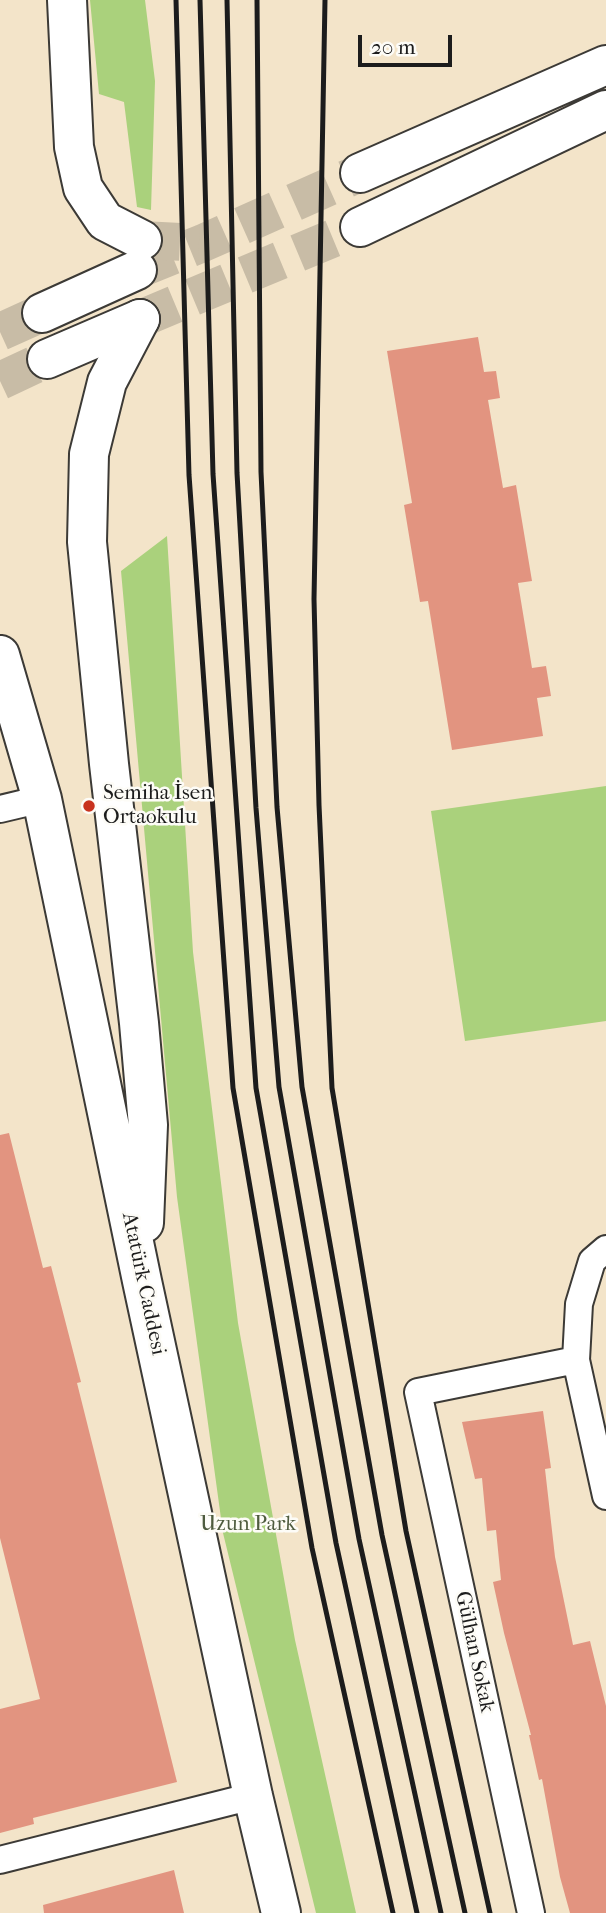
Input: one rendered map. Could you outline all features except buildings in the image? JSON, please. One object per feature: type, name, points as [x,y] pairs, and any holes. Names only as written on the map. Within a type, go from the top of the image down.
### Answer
[{"type":"main road","points":[[42,313],[139,255],[105,221],[83,188],[74,147],[67,0]]},
{"type":"main road","points":[[360,173],[606,65]]},
{"type":"main road","points":[[360,227],[606,110]]},
{"type":"main road","points":[[47,359],[140,319],[107,382],[89,454],[87,542],[148,1125],[142,1281]]},
{"type":"main road","name":"Atatürk Caddesi","points":[[0,655],[5,687],[41,799],[142,1281],[253,1796],[281,1913]]},
{"type":"street","points":[[0,809],[41,799]]},
{"type":"street","points":[[606,1249],[592,1261],[579,1304],[576,1360],[606,1496]]},
{"type":"street","name":"Gülhan Sokak","points":[[531,1913],[418,1392],[576,1360]]},
{"type":"street","points":[[0,1860],[253,1796]]},
{"type":"green space","points":[[90,0],[145,0],[155,81],[151,210],[137,207],[124,102],[99,94]]},
{"type":"green space","name":"Uzun Park","points":[[167,536],[193,952],[238,1323],[295,1640],[356,1913],[316,1913],[223,1533],[177,1197],[121,571]]},
{"type":"green space","points":[[606,786],[606,1021],[465,1041],[431,811]]},
{"type":"tunnel","points":[[137,270],[360,173]]},
{"type":"tunnel","points":[[140,319],[360,227]]},
{"type":"tunnel","points":[[142,240],[203,243]]},
{"type":"tunnel","points":[[0,332],[42,313]]},
{"type":"tunnel","points":[[0,381],[47,359]]},
{"type":"railway","points":[[176,0],[189,475],[233,1088],[312,1548],[393,1913]]},
{"type":"railway","points":[[200,0],[213,474],[256,1088],[336,1543],[417,1913]]},
{"type":"railway","points":[[227,0],[237,473],[256,808],[279,1087],[359,1539],[441,1913]]},
{"type":"railway","points":[[257,0],[261,472],[277,807],[302,1087],[382,1535],[465,1913]]},
{"type":"railway","points":[[325,0],[314,599],[319,805],[332,1088],[406,1531],[490,1913]]},
{"type":"place","name":"Semiha İsen Ortaokulu","points":[[89,806]]}]
